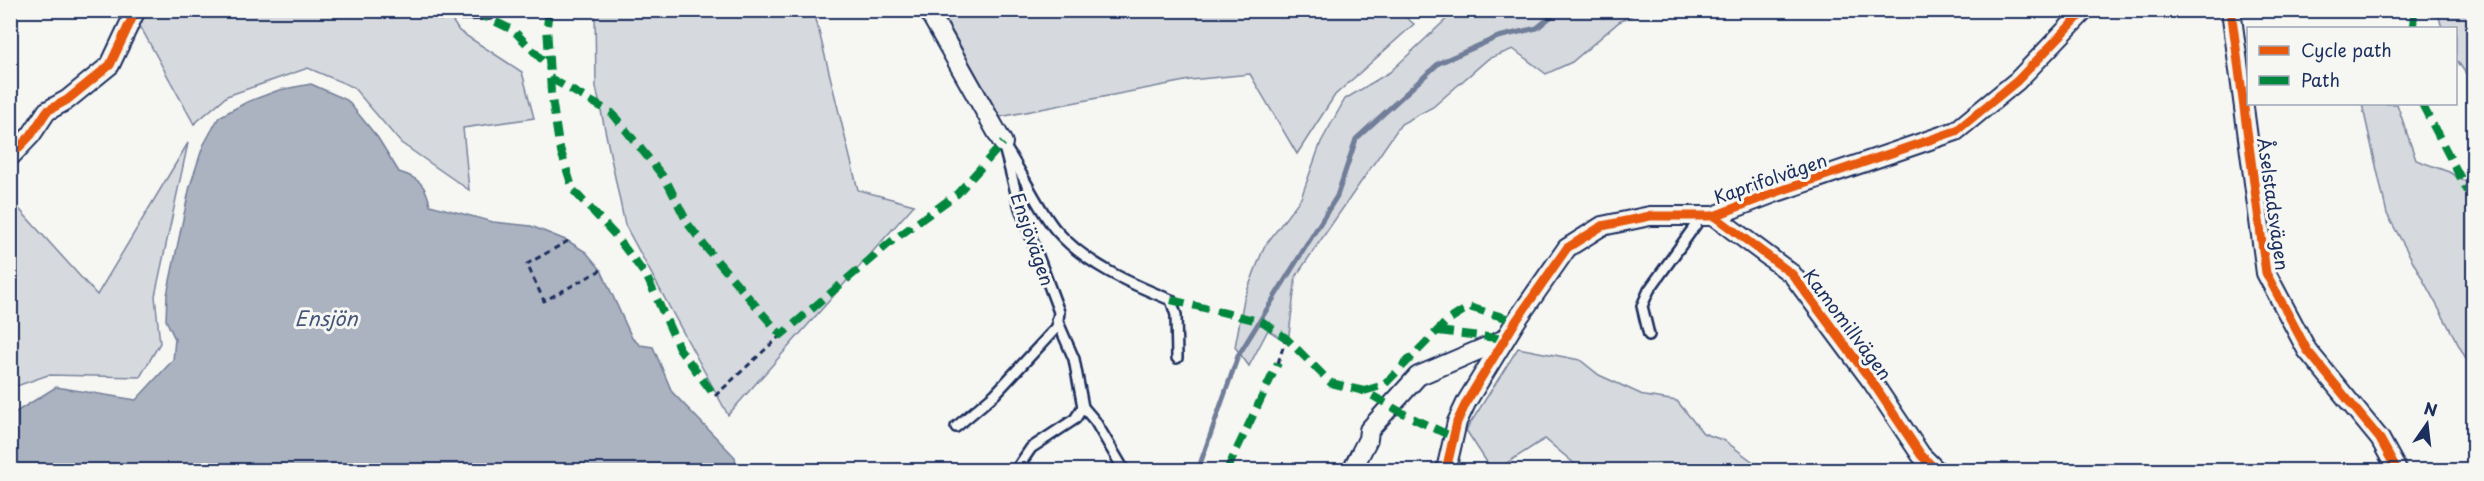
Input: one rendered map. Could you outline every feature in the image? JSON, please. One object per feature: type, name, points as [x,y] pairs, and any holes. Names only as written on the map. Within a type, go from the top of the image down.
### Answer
[{"type":"street","points":[[10,157],[31,135],[47,111],[67,100],[110,65],[136,10]]},
{"type":"street","points":[[454,11],[488,10]]},
{"type":"street","name":"Ensjövägen","points":[[928,10],[1003,143]]},
{"type":"street","name":"Kaprifolvägen","points":[[1446,471],[1458,422],[1467,401],[1505,339],[1567,248],[1602,226],[1650,216],[1708,216],[1956,131],[2017,81],[2085,10]]},
{"type":"street","name":"Åselstadsvägen","points":[[2231,10],[2266,273],[2307,350],[2380,440],[2397,471]]},
{"type":"street","name":"Kamomillvägen","points":[[1708,216],[1792,274],[1873,383],[1921,455],[1936,471]]},
{"type":"street","points":[[1352,471],[1370,430],[1418,376],[1505,339]]},
{"type":"lane","name":"Ensjövägen","points":[[1003,143],[1020,208],[1059,312],[1058,321],[1074,359],[1083,408],[1095,421],[1124,471]]},
{"type":"lane","points":[[1003,143],[1054,228],[1072,246],[1113,274],[1171,300],[1176,315],[1177,358]]},
{"type":"lane","points":[[1649,335],[1641,306],[1650,290],[1708,216]]},
{"type":"lane","points":[[956,426],[995,394],[1057,327],[1058,321]]},
{"type":"lane","points":[[1016,471],[1031,448],[1075,419],[1083,408]]},
{"type":"path","points":[[568,241],[527,264],[544,301],[601,270]]},
{"type":"path","points":[[714,396],[781,335]]},
{"type":"path","points":[[1278,363],[1286,338]]},
{"type":"shaded area","points":[[149,10],[446,11],[459,31],[522,72],[534,118],[463,128],[469,190],[401,143],[353,87],[308,68],[227,96],[194,124],[139,24]]},
{"type":"shaded area","points":[[595,11],[814,11],[858,190],[914,205],[728,415],[625,225],[596,87]]},
{"type":"shaded area","points":[[941,11],[1398,11],[1414,24],[1335,95],[1297,154],[1250,74],[1190,80],[1000,117]]},
{"type":"shaded area","points":[[1455,11],[1640,11],[1619,22],[1572,62],[1546,74],[1513,49],[1488,59],[1433,107],[1401,124],[1296,276],[1288,343],[1268,330],[1249,366],[1235,347],[1244,299],[1264,247],[1301,198],[1321,142],[1345,99],[1390,72]]},
{"type":"shaded area","points":[[2426,11],[2473,11],[2473,84],[2457,60],[2457,27],[2442,27],[2439,17]]},
{"type":"shaded area","points":[[2362,105],[2397,105],[2416,160],[2449,172],[2473,186],[2473,365],[2469,364],[2387,214]]},
{"type":"shaded area","points":[[188,143],[155,296],[160,343],[140,377],[48,375],[11,388],[11,200],[97,295]]},
{"type":"shaded area","points":[[1518,348],[1580,360],[1599,375],[1645,396],[1677,401],[1703,433],[1725,441],[1764,470],[1582,470],[1545,439],[1492,470],[1466,430]]},
{"type":"water","name":"Ensjön","points":[[311,84],[347,100],[378,138],[399,172],[417,180],[424,187],[430,205],[493,222],[531,226],[568,241],[586,252],[601,270],[632,338],[640,345],[653,347],[672,392],[735,457],[737,470],[11,470],[11,415],[56,387],[136,400],[173,360],[175,339],[166,320],[167,295],[190,186],[203,146],[219,117],[247,102],[279,90]]},
{"type":"waterway","points":[[1198,470],[1238,356],[1337,196],[1356,139],[1439,63],[1498,37],[1537,28],[1559,10]]},
{"type":"marked path","points":[[549,10],[547,26],[551,92],[559,145],[573,190],[615,235],[647,277],[679,348],[715,396]]},
{"type":"marked path","points":[[2413,27],[2414,10]]},
{"type":"marked path","points":[[475,12],[513,30],[549,67]]},
{"type":"marked path","points":[[550,78],[612,113],[666,180],[688,224],[707,249],[781,335],[892,241],[957,194],[1003,143]]},
{"type":"marked path","points":[[2423,105],[2467,190],[2474,191]]},
{"type":"marked path","points":[[1171,300],[1263,322],[1286,338],[1331,383],[1364,391],[1408,416],[1453,437]]},
{"type":"marked path","points":[[1364,391],[1384,385],[1447,321],[1469,307],[1516,321]]},
{"type":"marked path","points":[[1438,331],[1505,339]]},
{"type":"marked path","points":[[1227,470],[1278,363]]},
{"type":"cycle path","points":[[10,157],[31,135],[47,111],[67,100],[110,65],[136,10]]},
{"type":"cycle path","points":[[1446,470],[1457,422],[1467,401],[1516,321],[1567,248],[1602,226],[1650,216],[1714,216],[1774,193],[1956,131],[2017,81],[2085,10]]},
{"type":"cycle path","points":[[2231,10],[2266,273],[2307,350],[2380,439],[2397,470]]},
{"type":"cycle path","points":[[1714,216],[1792,274],[1873,383],[1921,455],[1936,470]]}]
